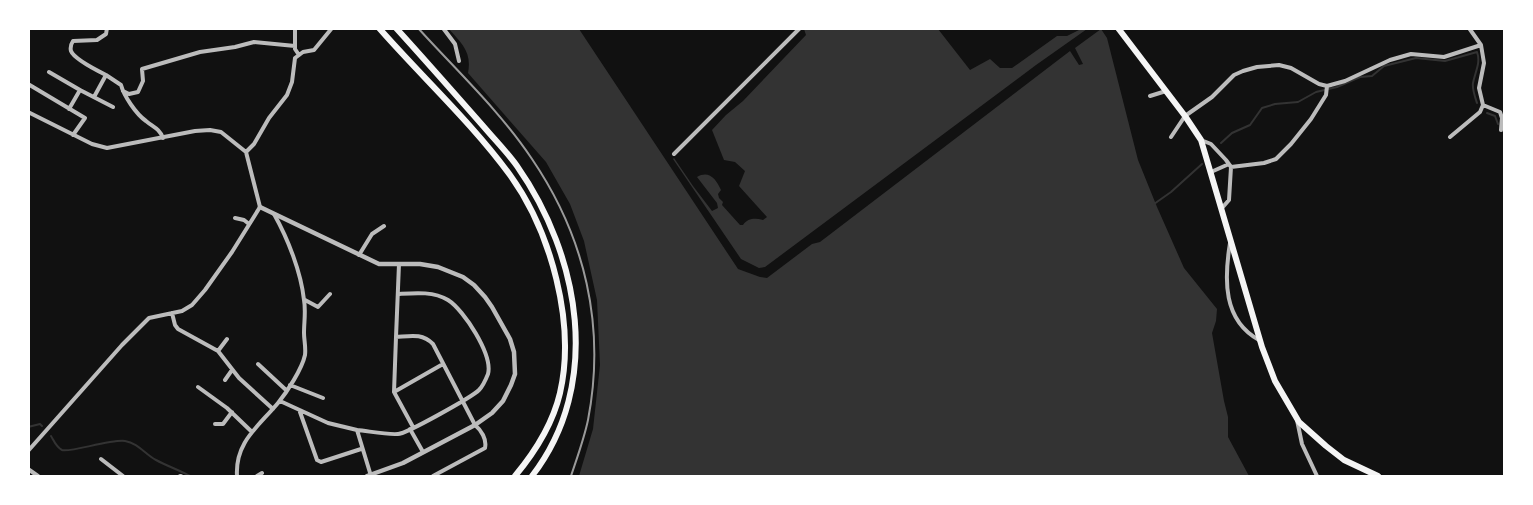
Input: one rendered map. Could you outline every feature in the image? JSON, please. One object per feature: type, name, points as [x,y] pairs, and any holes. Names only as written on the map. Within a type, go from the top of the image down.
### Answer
[{"type":"main road","points":[[379,28],[460,116],[511,176],[542,232],[555,270],[562,304],[565,337],[560,393],[549,423],[532,456],[515,477]]},
{"type":"main road","points":[[396,28],[515,164],[542,206],[568,276],[575,319],[575,375],[569,403],[558,434],[532,477]]},
{"type":"main road","points":[[1118,28],[1201,140],[1275,381],[1299,422],[1344,460],[1378,477]]},
{"type":"street","points":[[107,28],[106,34],[97,40],[73,41],[70,49],[72,53],[121,85],[124,96],[146,122],[157,128],[163,138]]},
{"type":"street","points":[[296,28],[295,49],[299,55]]},
{"type":"street","points":[[246,152],[254,144],[269,118],[287,95],[292,81],[295,58],[303,52],[314,50],[332,28]]},
{"type":"street","points":[[443,28],[455,44],[459,61]]},
{"type":"street","points":[[674,154],[800,28]]},
{"type":"street","points":[[1450,137],[1480,112],[1483,105],[1479,88],[1484,63],[1481,45],[1469,28]]},
{"type":"street","points":[[123,91],[129,94],[138,92],[143,81],[142,69],[200,52],[254,42],[295,46]]},
{"type":"street","points":[[1171,137],[1185,116],[1212,97],[1234,75],[1243,71],[1279,65],[1291,68],[1327,87],[1346,81],[1390,60],[1411,54],[1443,57],[1481,45]]},
{"type":"street","points":[[49,72],[113,107]]},
{"type":"street","points":[[94,97],[106,75]]},
{"type":"street","points":[[28,84],[85,118],[74,135]]},
{"type":"street","points":[[1211,172],[1230,165],[1264,163],[1276,159],[1311,119],[1326,95],[1327,87]]},
{"type":"street","points":[[69,108],[81,90]]},
{"type":"street","points":[[1150,96],[1166,91]]},
{"type":"street","points":[[1483,105],[1500,112],[1501,130]]},
{"type":"street","points":[[28,112],[92,144],[107,148],[210,130],[221,132],[246,152],[260,207],[205,290],[192,305],[182,312],[149,318],[122,345],[28,451]]},
{"type":"street","points":[[1201,140],[1211,144],[1230,165],[1228,200],[1222,208]]},
{"type":"street","points":[[260,207],[379,264],[420,264],[438,267],[463,277],[485,297],[510,339],[515,362],[515,374],[511,385],[503,401],[492,413],[475,425],[403,463],[369,476],[357,430]]},
{"type":"street","points":[[237,477],[238,458],[252,432],[280,401],[301,367],[305,356],[302,289],[285,233],[274,214]]},
{"type":"street","points":[[235,218],[249,224]]},
{"type":"street","points":[[359,255],[372,234],[384,226]]},
{"type":"street","points":[[1231,240],[1226,287],[1230,305],[1239,323],[1248,334],[1261,341]]},
{"type":"street","points":[[399,264],[394,392],[423,452]]},
{"type":"street","points":[[280,401],[328,423],[357,430],[399,434],[463,401],[479,390],[488,375],[487,354],[465,316],[447,299],[419,293],[398,294]]},
{"type":"street","points":[[304,300],[318,307],[330,294]]},
{"type":"street","points":[[172,313],[178,329],[218,351],[232,370],[273,409]]},
{"type":"street","points":[[396,337],[419,335],[427,338],[433,344],[486,443],[485,448],[433,477]]},
{"type":"street","points":[[218,351],[227,339]]},
{"type":"street","points":[[258,364],[286,390]]},
{"type":"street","points":[[394,392],[443,364]]},
{"type":"street","points":[[225,380],[232,370]]},
{"type":"street","points":[[290,385],[323,398]]},
{"type":"street","points":[[198,387],[232,412],[252,432]]},
{"type":"street","points":[[300,411],[316,460],[321,462],[361,449]]},
{"type":"street","points":[[215,424],[223,424],[232,412]]},
{"type":"street","points":[[1296,417],[1302,444],[1317,477]]},
{"type":"street","points":[[101,459],[123,477]]},
{"type":"street","points":[[28,469],[38,477]]},
{"type":"street","points":[[257,477],[262,473]]},
{"type":"shaded area","points":[[449,29],[579,29],[738,269],[767,278],[812,244],[820,242],[1070,51],[1079,65],[1083,64],[1075,48],[1101,29],[1107,38],[1138,160],[1157,207],[1184,268],[1217,309],[1212,333],[1228,417],[1228,437],[1249,476],[579,476],[593,429],[600,365],[597,300],[584,241],[570,204],[546,162],[468,73],[467,54]]},
{"type":"shaded area","points":[[804,29],[938,29],[970,70],[990,59],[1000,68],[1012,68],[1057,36],[1067,36],[1081,29],[1087,29],[765,267],[759,268],[741,259],[673,159],[712,211],[718,208],[717,203],[697,177],[701,175],[709,175],[717,182],[721,190],[718,194],[723,202],[722,205],[740,225],[749,220],[763,220],[767,217],[739,186],[745,171],[735,162],[724,160],[712,130],[806,35]]},
{"type":"waterway","points":[[1221,143],[1232,133],[1250,125],[1262,108],[1275,104],[1298,102],[1316,92],[1337,87],[1360,77],[1372,76],[1384,66],[1416,58],[1445,61],[1477,52],[1478,64],[1473,85],[1477,103]]},
{"type":"waterway","points":[[1487,113],[1495,116],[1498,124]]},
{"type":"waterway","points":[[1154,204],[1202,164]]},
{"type":"waterway","points":[[28,427],[40,424],[42,426]]},
{"type":"waterway","points":[[51,436],[62,450],[73,450],[110,442],[130,442],[156,460],[190,476]]},
{"type":"railway","points":[[418,28],[520,141],[566,219],[578,251],[587,284],[592,317],[593,385],[588,420],[571,476]]}]
